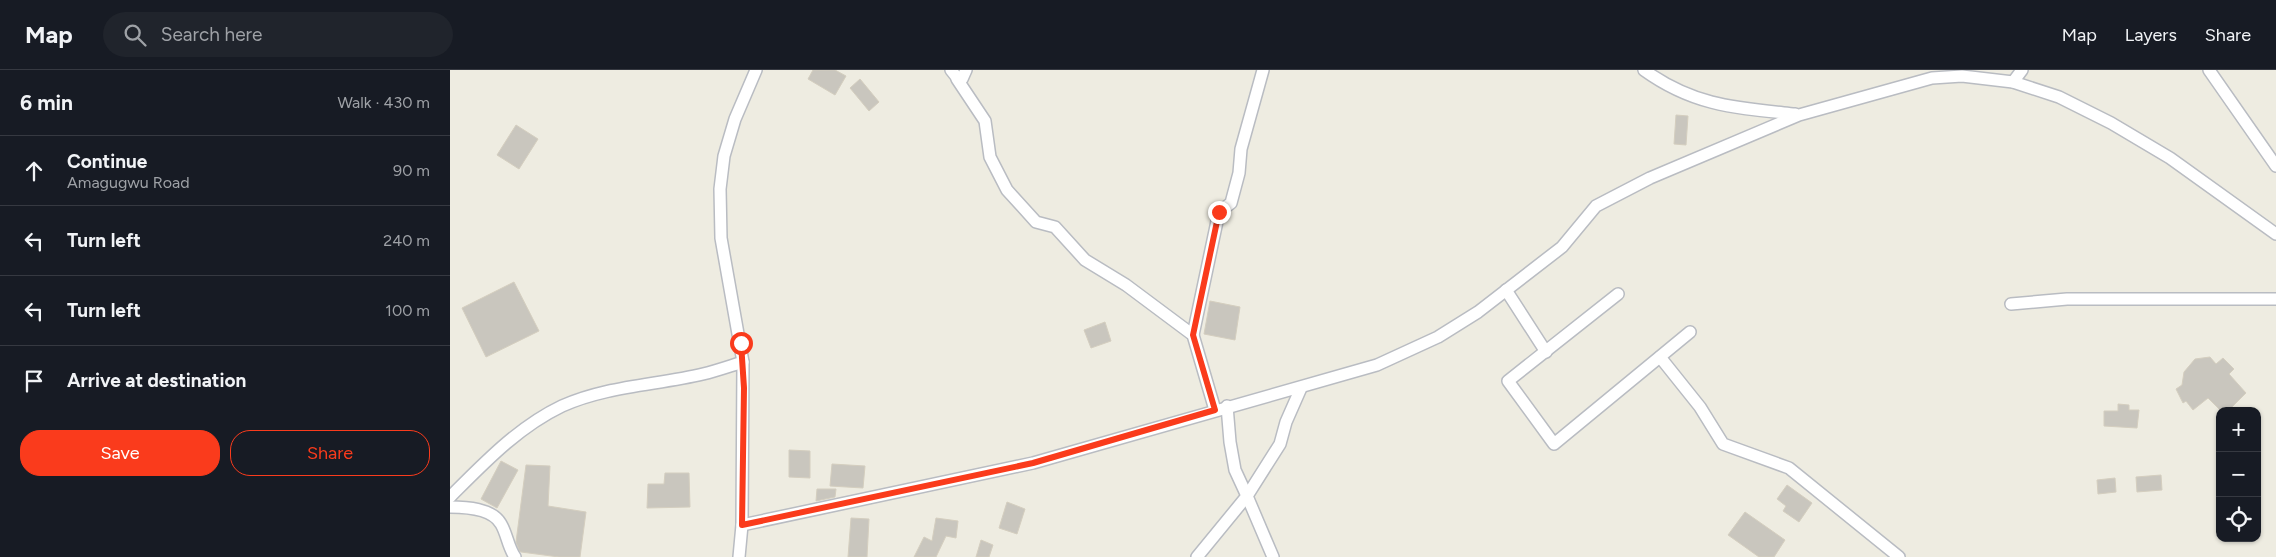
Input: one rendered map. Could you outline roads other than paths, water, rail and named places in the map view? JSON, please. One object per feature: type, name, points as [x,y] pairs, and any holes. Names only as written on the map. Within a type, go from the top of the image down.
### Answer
[{"type":"street","points":[[739,557],[742,525],[743,362],[721,238],[720,189],[724,156],[735,119],[756,70]]},
{"type":"street","points":[[954,75],[962,79],[966,70]]},
{"type":"street","points":[[1215,410],[1193,335],[1219,212],[1231,203],[1239,173],[1240,150],[1263,70]]},
{"type":"street","points":[[1644,70],[1660,82],[1689,96],[1721,106],[1799,115]]},
{"type":"street","points":[[2013,82],[2022,70]]},
{"type":"street","points":[[2209,70],[2276,166]]},
{"type":"street","points":[[954,75],[985,121],[990,158],[1007,190],[1036,222],[1055,227],[1085,260],[1126,285],[1193,335]]},
{"type":"street","points":[[742,525],[1033,463],[1227,406],[1301,388],[1377,365],[1411,351],[1478,312],[1566,243],[1596,206],[1650,178],[1712,150],[1799,115],[1932,78],[1962,76],[2013,82],[2059,98],[2111,123],[2170,158],[2276,234]]},
{"type":"street","points":[[1506,290],[1546,352]]},
{"type":"street","points":[[1618,294],[1508,381],[1554,444],[1690,332]]},
{"type":"street","points":[[2011,304],[2067,298],[2276,299]]},
{"type":"street","points":[[1660,356],[1700,407],[1722,444],[1789,468],[1899,557]]},
{"type":"street","points":[[450,497],[492,455],[529,426],[562,406],[592,395],[703,374],[743,362]]},
{"type":"street","points":[[1198,557],[1247,496],[1280,444],[1286,422],[1301,388]]},
{"type":"street","points":[[1227,406],[1231,454],[1235,470],[1273,557]]},
{"type":"street","points":[[450,507],[493,515],[501,523],[509,547],[515,557]]}]
